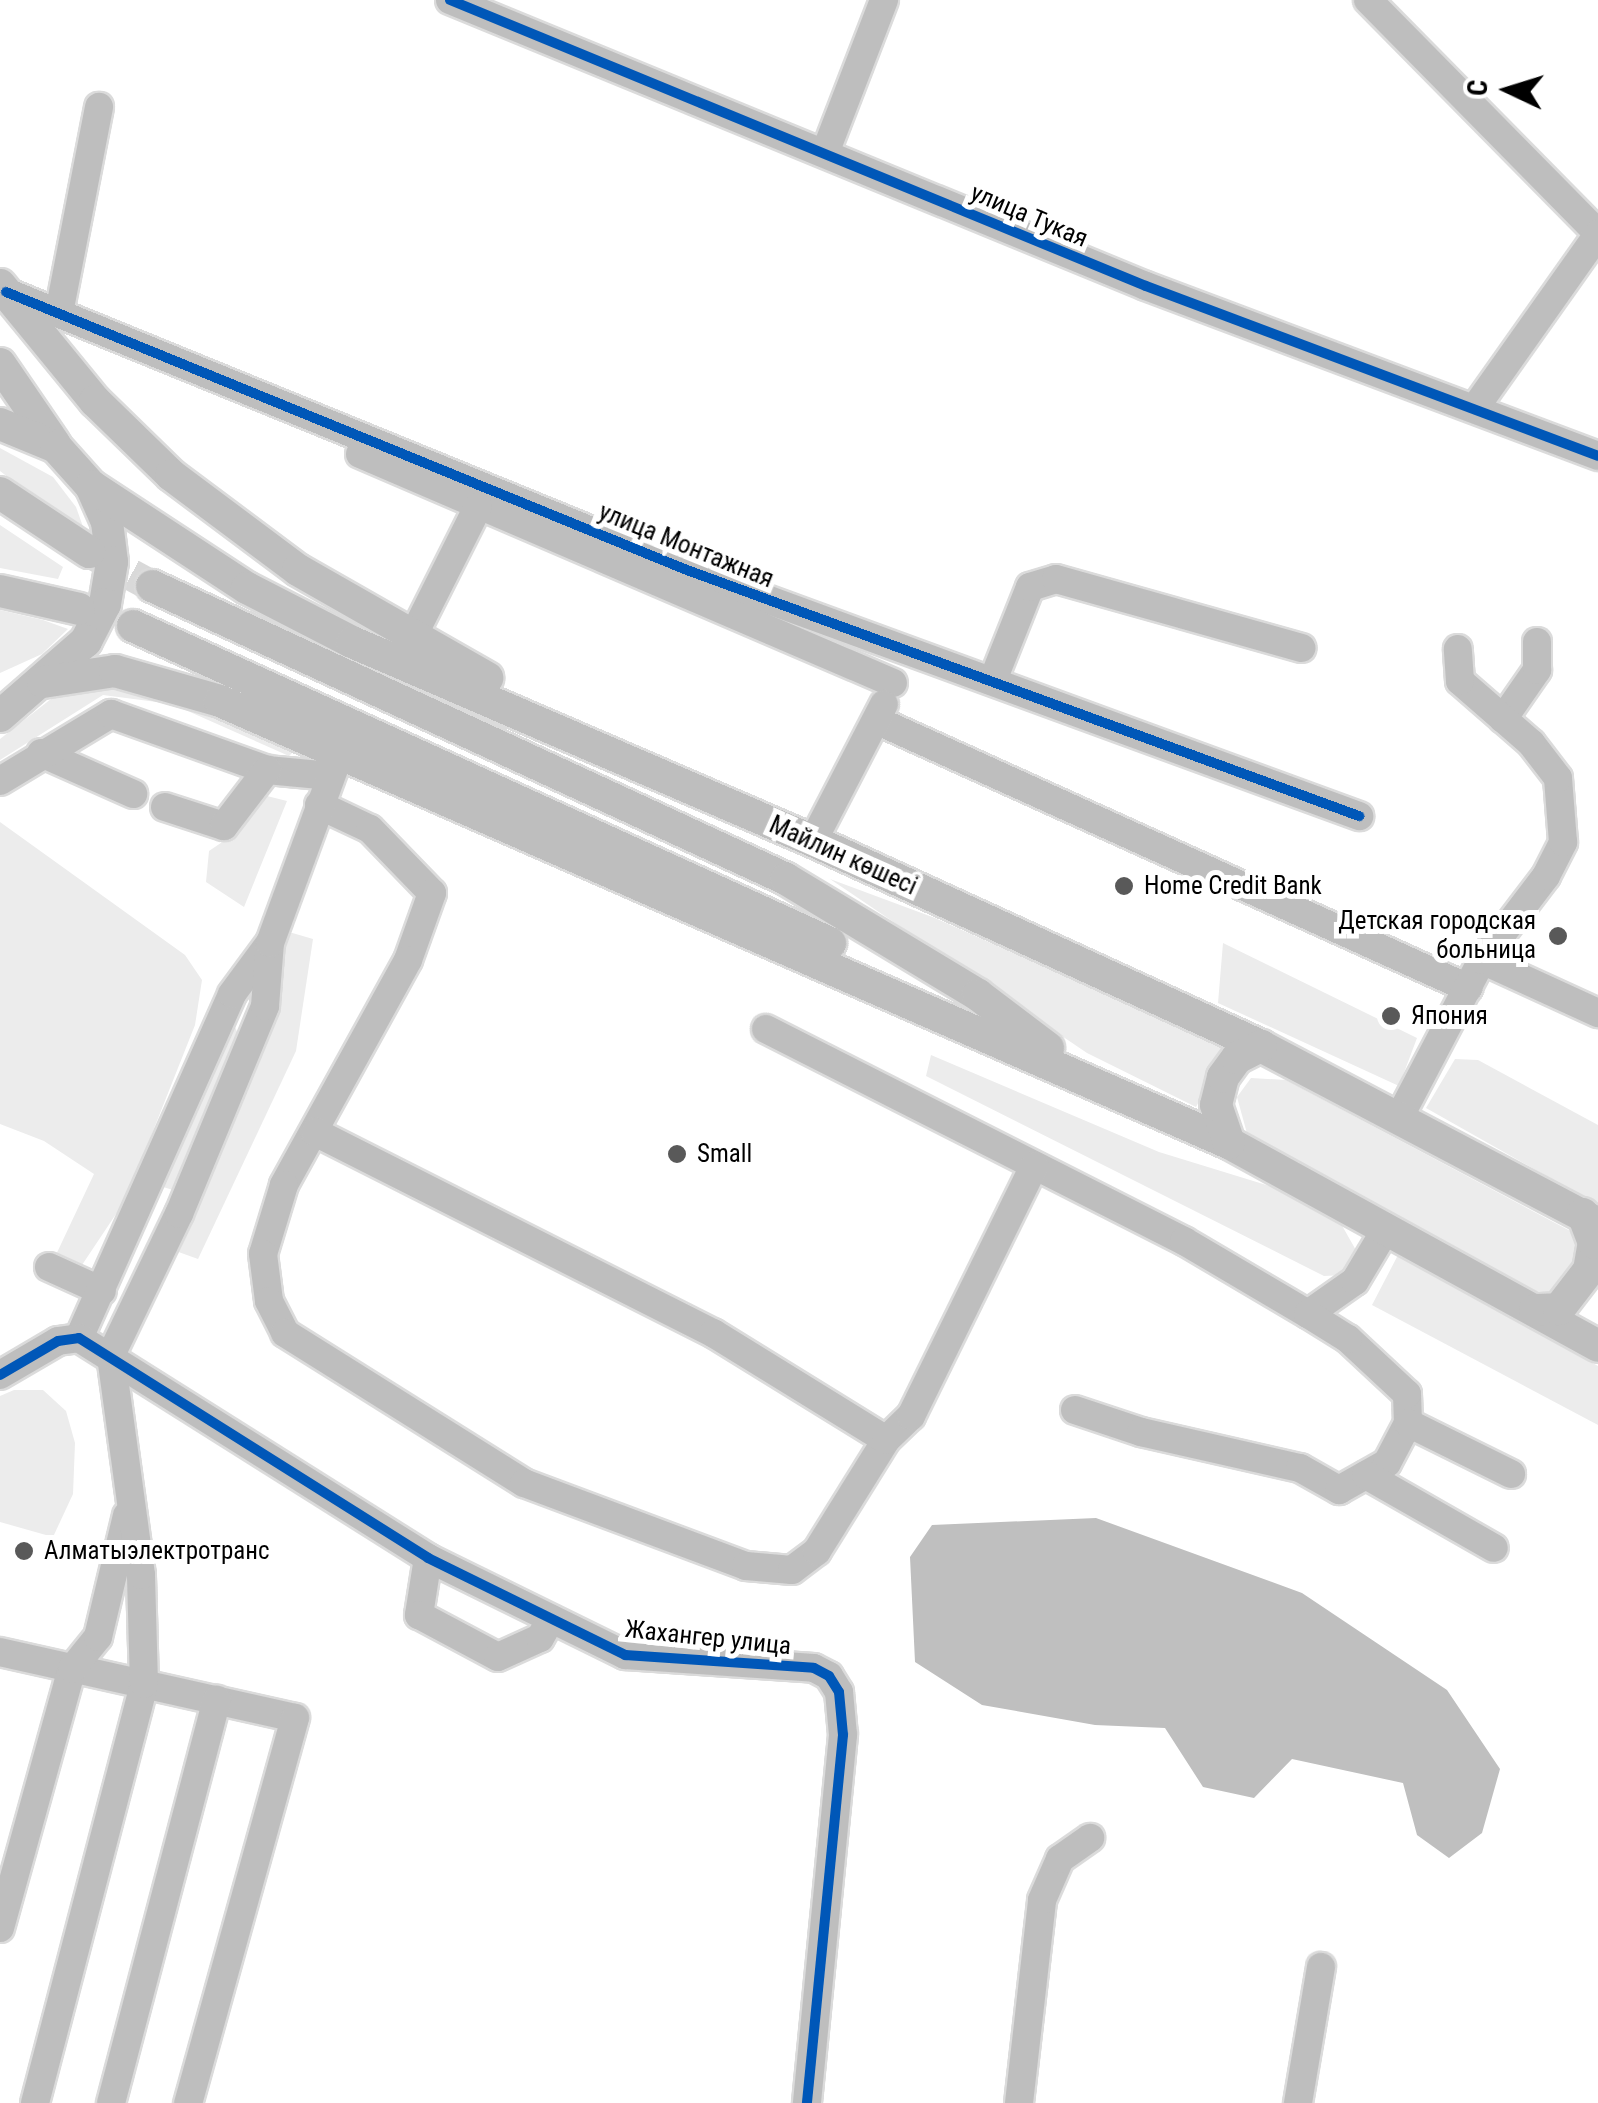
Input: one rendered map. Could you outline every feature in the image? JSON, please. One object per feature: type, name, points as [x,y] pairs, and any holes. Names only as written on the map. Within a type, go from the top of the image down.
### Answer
[{"type":"main road","points":[[3,288],[95,401],[171,474],[298,570],[411,640],[813,841]]},
{"type":"main road","points":[[0,364],[56,447],[92,486],[107,522],[112,562],[105,604],[86,641],[24,691],[0,716]]},
{"type":"main road","points":[[0,424],[56,447]]},
{"type":"main road","name":"Майлин көшесі","points":[[92,486],[247,588],[338,635],[813,841],[1260,1046],[1400,1116],[1590,1219]]},
{"type":"main road","points":[[0,493],[89,552]]},
{"type":"main road","name":"Майлин көшесі","points":[[152,586],[786,879],[978,995],[1096,1083]]},
{"type":"main road","points":[[0,591],[79,609]]},
{"type":"main road","name":"Майлин көшесі","points":[[133,626],[703,880],[1096,1083]]},
{"type":"main road","name":"Майлин көшесі","points":[[24,691],[87,671],[140,674],[335,765],[1096,1083],[1229,1143],[1598,1346]]},
{"type":"main road","points":[[1229,1143],[1216,1105],[1222,1077],[1236,1058],[1260,1046]]},
{"type":"main road","points":[[1535,1310],[1567,1302],[1589,1270],[1594,1243],[1590,1219]]},
{"type":"street","name":"улица Тукая","points":[[450,0],[1146,286],[1598,456]]},
{"type":"street","points":[[824,153],[884,0]]},
{"type":"street","points":[[1368,0],[1598,233],[1474,408]]},
{"type":"street","points":[[58,313],[99,106]]},
{"type":"street","name":"улица Монтажная","points":[[3,288],[256,392],[517,512],[908,648],[1358,816]]},
{"type":"street","points":[[256,392],[263,410],[311,432]]},
{"type":"street","points":[[354,451],[478,508],[517,512],[893,683]]},
{"type":"street","points":[[411,640],[478,508]]},
{"type":"street","points":[[994,680],[1030,586],[1056,580],[1300,648]]},
{"type":"street","points":[[1503,719],[1537,670],[1537,642]]},
{"type":"street","points":[[813,841],[878,720],[908,648]]},
{"type":"street","points":[[1400,1116],[1482,960],[1546,876],[1563,842],[1558,778],[1503,719],[1460,681],[1458,649]]},
{"type":"street","points":[[0,781],[110,714],[266,770],[335,765],[270,943],[264,1006],[179,1214],[110,1354],[126,1432],[130,1504],[141,1575],[144,1684],[35,2103]]},
{"type":"street","points":[[878,720],[1468,988]]},
{"type":"street","points":[[41,753],[133,794]]},
{"type":"street","points":[[165,807],[224,826],[266,770]]},
{"type":"street","points":[[319,806],[370,829],[432,893],[408,960],[284,1186],[263,1254],[269,1301],[285,1333],[524,1483],[746,1566],[792,1570],[817,1550],[886,1440],[911,1416],[1034,1166]]},
{"type":"street","points":[[0,1375],[58,1341],[79,1338],[232,994],[270,943]]},
{"type":"street","points":[[1482,960],[1598,1013]]},
{"type":"street","points":[[766,1030],[1287,1296],[1348,1339],[1407,1394],[1408,1424],[1387,1463],[1339,1490],[1300,1468],[1140,1432],[1075,1410]]},
{"type":"street","points":[[315,1132],[714,1332],[886,1440]]},
{"type":"street","points":[[1308,1314],[1355,1280],[1386,1229]]},
{"type":"street","points":[[49,1268],[102,1291]]},
{"type":"street","name":"Жахангер улица","points":[[79,1338],[428,1558],[626,1655],[814,1668],[829,1676],[839,1692],[843,1735],[807,2103]]},
{"type":"street","points":[[1408,1424],[1511,1474]]},
{"type":"street","points":[[1366,1475],[1494,1548]]},
{"type":"street","points":[[0,1928],[72,1669],[98,1637],[130,1504]]},
{"type":"street","points":[[428,1558],[419,1614],[498,1657],[540,1638],[551,1620]]},
{"type":"street","points":[[0,1652],[295,1718],[188,2103]]},
{"type":"street","points":[[110,2103],[217,1700]]},
{"type":"street","points":[[1019,2103],[1042,1900],[1060,1858],[1090,1838]]},
{"type":"street","points":[[1298,2103],[1321,1966]]},
{"type":"shaded area","points":[[0,448],[53,477],[76,507],[87,538],[0,471]]},
{"type":"shaded area","points":[[0,525],[63,567],[58,579],[0,568]]},
{"type":"shaded area","points":[[0,610],[68,629],[42,654],[0,673]]},
{"type":"shaded area","points":[[100,683],[173,692],[298,747],[289,756],[172,704],[103,695],[0,760],[0,739],[51,699]]},
{"type":"shaded area","points":[[259,794],[287,801],[244,907],[206,882],[209,851],[243,828]]},
{"type":"shaded area","points":[[0,822],[185,955],[202,980],[195,1025],[126,1199],[82,1265],[54,1259],[94,1174],[44,1141],[0,1124]]},
{"type":"shaded area","points":[[830,879],[935,918],[1228,1049],[1196,1107],[1087,1053]]},
{"type":"shaded area","points":[[289,932],[313,939],[296,1051],[198,1259],[173,1250]]},
{"type":"shaded area","points":[[1223,943],[1417,1038],[1399,1086],[1218,1003]]},
{"type":"shaded area","points":[[232,1020],[241,1041],[180,1192],[163,1187]]},
{"type":"shaded area","points":[[931,1055],[1159,1152],[1279,1189],[1340,1222],[1357,1252],[1345,1275],[1324,1276],[926,1076]]},
{"type":"shaded area","points":[[1455,1059],[1478,1060],[1598,1125],[1598,1205],[1426,1108]]},
{"type":"shaded area","points":[[1251,1078],[1286,1080],[1576,1234],[1577,1266],[1557,1292],[1514,1290],[1248,1137],[1237,1097]]},
{"type":"shaded area","points":[[1398,1255],[1598,1366],[1598,1425],[1372,1305]]},
{"type":"shaded area","points":[[14,1390],[43,1390],[66,1411],[75,1443],[73,1494],[53,1537],[0,1522],[0,1396]]},
{"type":"shaded area","points":[[1096,1518],[1302,1593],[1447,1690],[1500,1769],[1482,1833],[1449,1858],[1417,1835],[1403,1783],[1292,1759],[1254,1798],[1203,1787],[1165,1728],[1095,1725],[982,1705],[915,1662],[910,1557],[932,1525]]},
{"type":"tunnel","points":[[89,552],[152,586]]},
{"type":"cycle path","points":[[450,0],[1146,286],[1598,456]]},
{"type":"cycle path","points":[[6,292],[687,570],[1359,816]]},
{"type":"cycle path","points":[[0,1375],[58,1341],[79,1338],[428,1558],[625,1655],[814,1668],[829,1676],[839,1692],[843,1735],[807,2103]]},
{"type":"place","name":"Home Credit Bank","points":[[1124,886]]},
{"type":"place","name":"Детская городская больница","points":[[1558,936]]},
{"type":"place","name":"Япония","points":[[1391,1016]]},
{"type":"place","name":"Small","points":[[677,1154]]},
{"type":"place","name":"Алматыэлектротранс","points":[[24,1551]]}]
